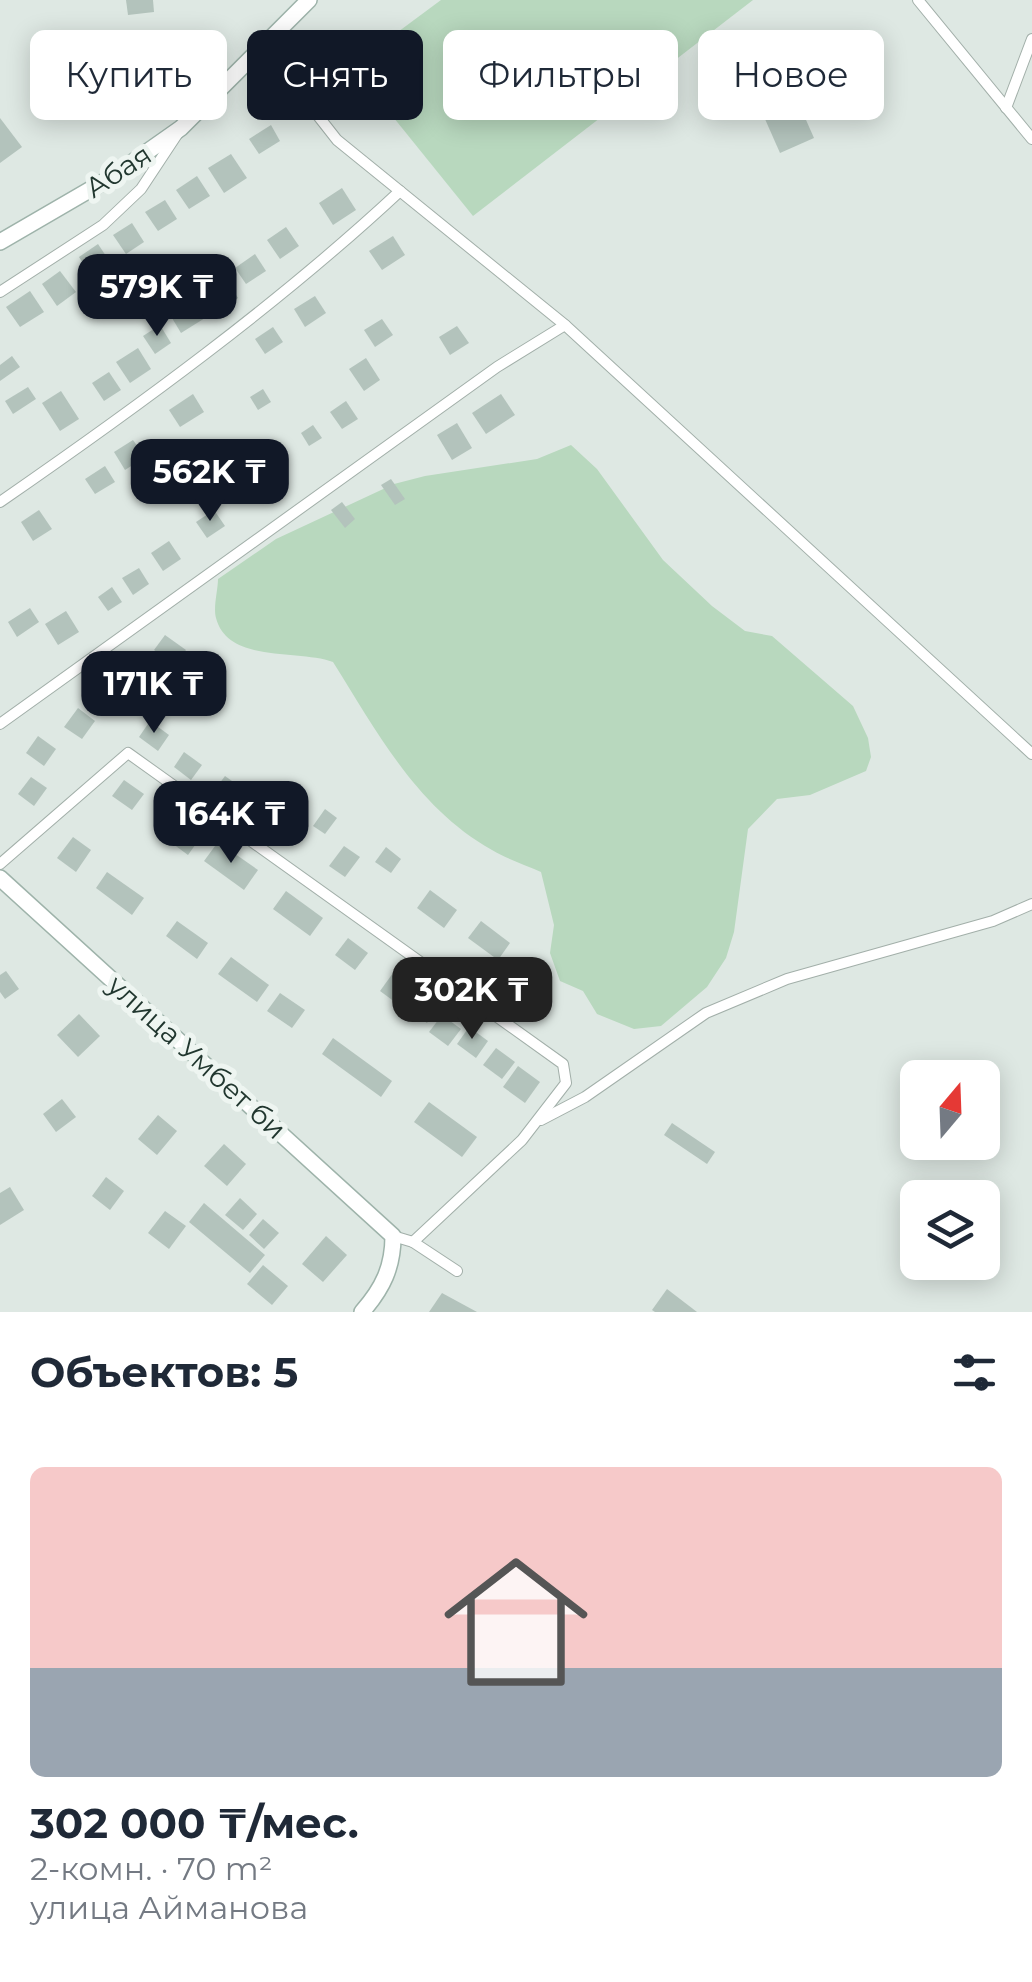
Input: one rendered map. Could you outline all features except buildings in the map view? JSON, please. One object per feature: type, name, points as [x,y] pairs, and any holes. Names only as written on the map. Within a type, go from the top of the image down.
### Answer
[{"type":"street","name":"Абая","points":[[280,30],[309,0]]},
{"type":"street","points":[[918,0],[1032,139]]},
{"type":"street","points":[[1006,108],[1032,38]]},
{"type":"street","name":"Абая","points":[[0,242],[110,178],[182,128],[247,64]]},
{"type":"street","points":[[321,120],[337,140],[564,324],[1032,754]]},
{"type":"street","points":[[0,292],[103,225],[142,190],[182,128]]},
{"type":"street","points":[[0,502],[78,449],[334,252],[400,191]]},
{"type":"street","points":[[0,724],[481,378],[564,324]]},
{"type":"street","points":[[0,864],[128,753],[564,1064],[566,1084],[522,1140],[414,1242]]},
{"type":"street","name":"улица Умбет би","points":[[0,878],[393,1236]]},
{"type":"street","points":[[535,1123],[585,1097],[706,1014],[788,980],[994,922],[1032,904]]},
{"type":"street","points":[[362,1312],[387,1278],[393,1236],[414,1242],[457,1272]]},
{"type":"green space","points":[[441,0],[753,0],[714,30],[698,30],[698,42],[678,58],[678,30],[443,30],[443,120],[597,120],[473,216],[396,120],[423,120],[423,30],[401,30]]},
{"type":"green space","points":[[571,445],[597,469],[663,560],[712,606],[745,631],[772,636],[853,706],[868,738],[871,757],[866,771],[810,795],[777,799],[748,829],[734,932],[726,958],[707,987],[661,1026],[634,1029],[597,1014],[583,991],[560,981],[550,953],[554,925],[541,872],[465,833],[420,791],[333,662],[249,649],[223,633],[215,614],[218,579],[276,539],[394,484],[537,459]]}]
